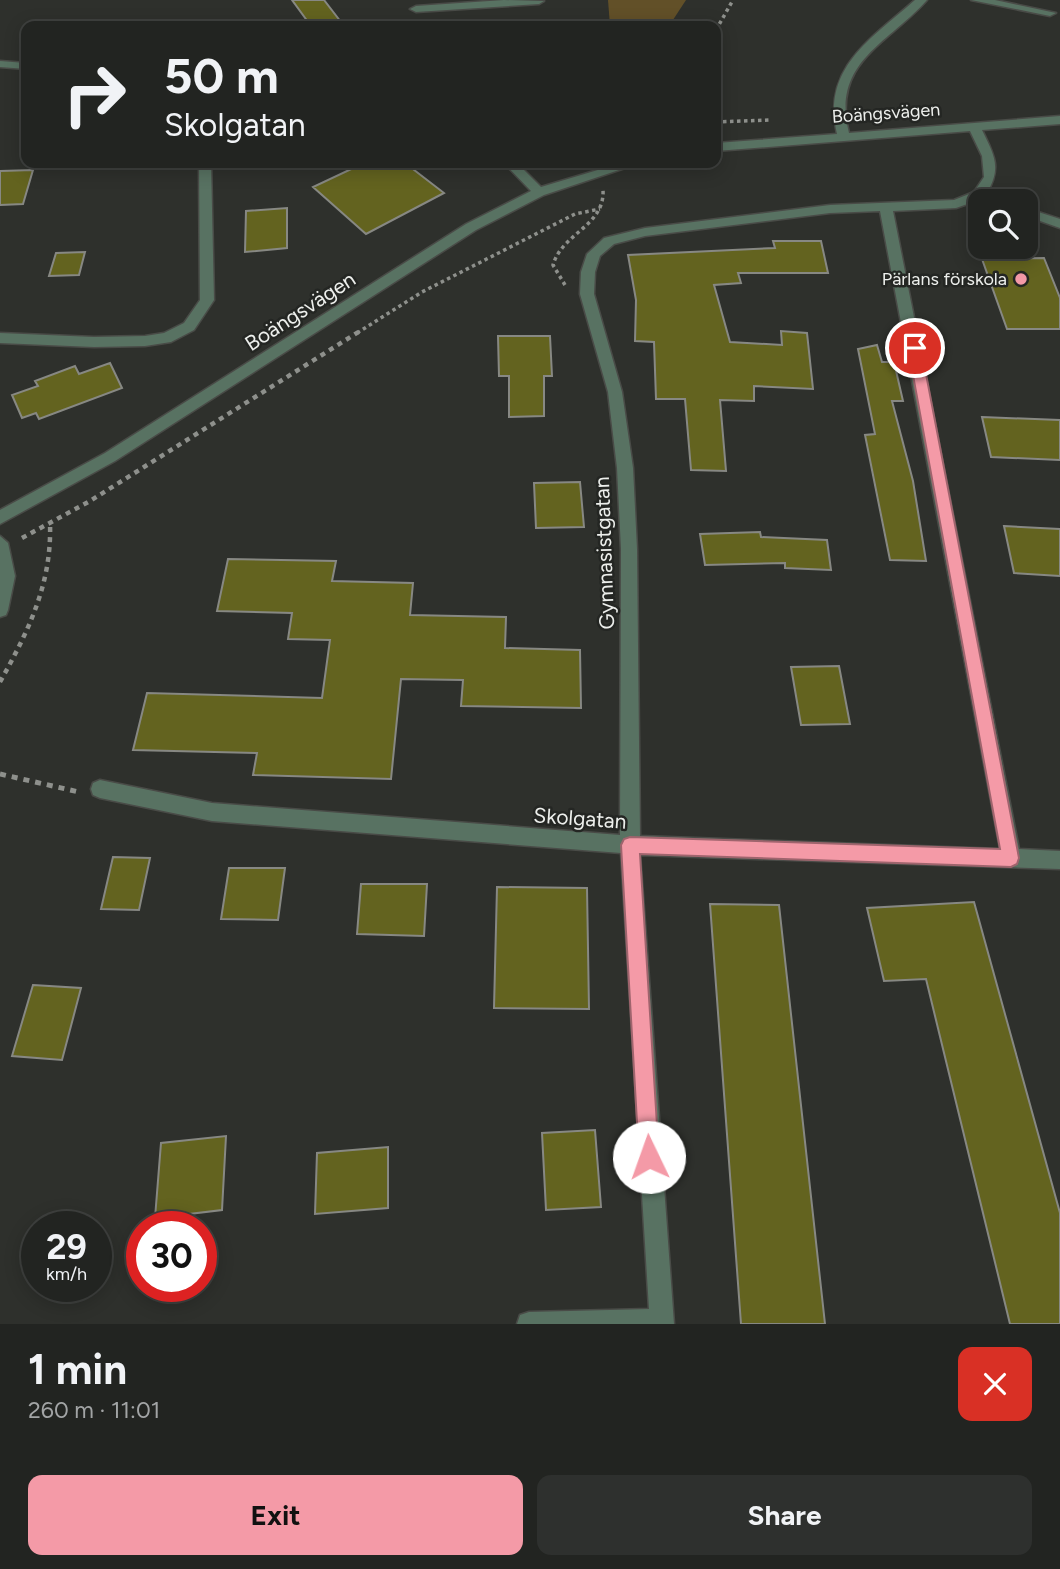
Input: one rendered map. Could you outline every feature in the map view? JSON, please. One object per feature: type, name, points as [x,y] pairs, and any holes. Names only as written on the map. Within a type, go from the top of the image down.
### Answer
[{"type":"street","points":[[843,135],[838,118],[839,100],[847,74],[922,0]]},
{"type":"street","points":[[976,0],[1051,13]]},
{"type":"street","points":[[416,4],[539,1]]},
{"type":"street","points":[[0,64],[21,66]]},
{"type":"street","name":"Boängsvägen","points":[[721,147],[1060,120]]},
{"type":"street","name":"Gymnasistgatan","points":[[974,126],[988,156],[988,189]]},
{"type":"street","points":[[0,338],[153,341],[179,334],[188,327],[199,317],[207,299],[205,168]]},
{"type":"street","points":[[515,168],[539,192]]},
{"type":"street","name":"Boängsvägen","points":[[0,518],[110,457],[432,251],[539,192],[618,168]]},
{"type":"street","name":"Gymnasistgatan","points":[[662,1323],[630,845],[629,549],[625,468],[615,392],[587,294],[588,272],[594,254],[609,242],[645,232],[830,209],[968,202]]},
{"type":"street","points":[[886,208],[1011,858]]},
{"type":"street","points":[[1038,216],[1060,224]]},
{"type":"street","points":[[0,610],[5,595],[7,566],[1,545]]},
{"type":"street","name":"Skolgatan","points":[[100,789],[212,812],[630,845],[1060,860]]},
{"type":"street","points":[[529,1324],[662,1323]]},
{"type":"path","points":[[721,21],[733,0]]},
{"type":"path","points":[[1,545],[50,523],[422,292],[582,211],[600,209],[605,195],[603,187]]},
{"type":"path","points":[[0,682],[46,587],[52,561],[50,523]]},
{"type":"path","points":[[0,774],[82,793],[100,789]]},
{"type":"shaded area","points":[[608,0],[686,0],[672,21],[610,21]]},
{"type":"building","points":[[292,0],[324,0],[340,21],[307,21]]},
{"type":"building","points":[[353,168],[412,168],[444,193],[366,234],[313,187]]},
{"type":"building","points":[[33,170],[23,204],[0,205],[0,171]]},
{"type":"building","points":[[287,208],[287,248],[245,252],[246,211]]},
{"type":"building","points":[[773,241],[821,241],[828,273],[738,273],[741,283],[714,285],[730,342],[782,345],[781,331],[807,333],[813,389],[754,386],[754,401],[720,400],[726,471],[691,470],[685,399],[656,399],[654,342],[635,341],[636,300],[628,255],[775,248]]},
{"type":"building","points":[[85,252],[79,275],[49,276],[56,253]]},
{"type":"building","name":"Pärlans förskola","points":[[1044,258],[1060,298],[1060,329],[1007,329],[982,259]]},
{"type":"building","points":[[498,336],[550,336],[552,376],[544,376],[544,416],[509,417],[509,376],[499,376]]},
{"type":"building","points":[[877,345],[882,362],[894,362],[903,401],[892,401],[913,481],[926,561],[890,560],[865,435],[875,434],[858,349]]},
{"type":"building","points":[[110,363],[122,388],[39,419],[36,413],[22,418],[12,395],[38,386],[35,381],[75,366],[79,374]]},
{"type":"building","points":[[982,417],[1060,420],[1060,460],[991,457]]},
{"type":"building","points":[[580,482],[584,527],[536,528],[534,483]]},
{"type":"building","points":[[1004,526],[1060,529],[1060,576],[1014,573]]},
{"type":"building","points":[[760,532],[761,537],[827,540],[831,570],[785,568],[785,563],[705,565],[700,534]]},
{"type":"building","points":[[228,559],[336,561],[332,581],[413,583],[410,615],[506,617],[505,648],[580,650],[581,708],[461,706],[463,680],[401,679],[391,779],[253,775],[257,753],[133,750],[147,693],[322,698],[330,640],[288,639],[292,613],[217,611]]},
{"type":"building","points":[[839,666],[850,724],[801,725],[791,667]]},
{"type":"building","points":[[113,857],[150,858],[139,910],[101,909]]},
{"type":"building","points":[[229,868],[285,868],[278,920],[221,919]]},
{"type":"building","points":[[361,884],[427,884],[424,936],[357,934]]},
{"type":"building","points":[[497,887],[587,888],[589,1009],[494,1008]]},
{"type":"building","points":[[974,902],[1060,1213],[1060,1324],[1010,1324],[926,979],[884,981],[867,908]]},
{"type":"building","points":[[710,904],[779,905],[825,1324],[741,1324]]},
{"type":"building","points":[[33,985],[81,988],[62,1060],[12,1056]]},
{"type":"building","points":[[595,1130],[601,1207],[546,1210],[542,1133]]},
{"type":"building","points":[[226,1136],[222,1210],[156,1211],[161,1143]]},
{"type":"building","points":[[388,1147],[388,1208],[315,1214],[317,1153]]},
{"type":"place","name":"Pärlans förskola","points":[[1021,279]]},
{"type":"route","points":[[649,1157],[630,845],[1011,858],[915,348]]}]
